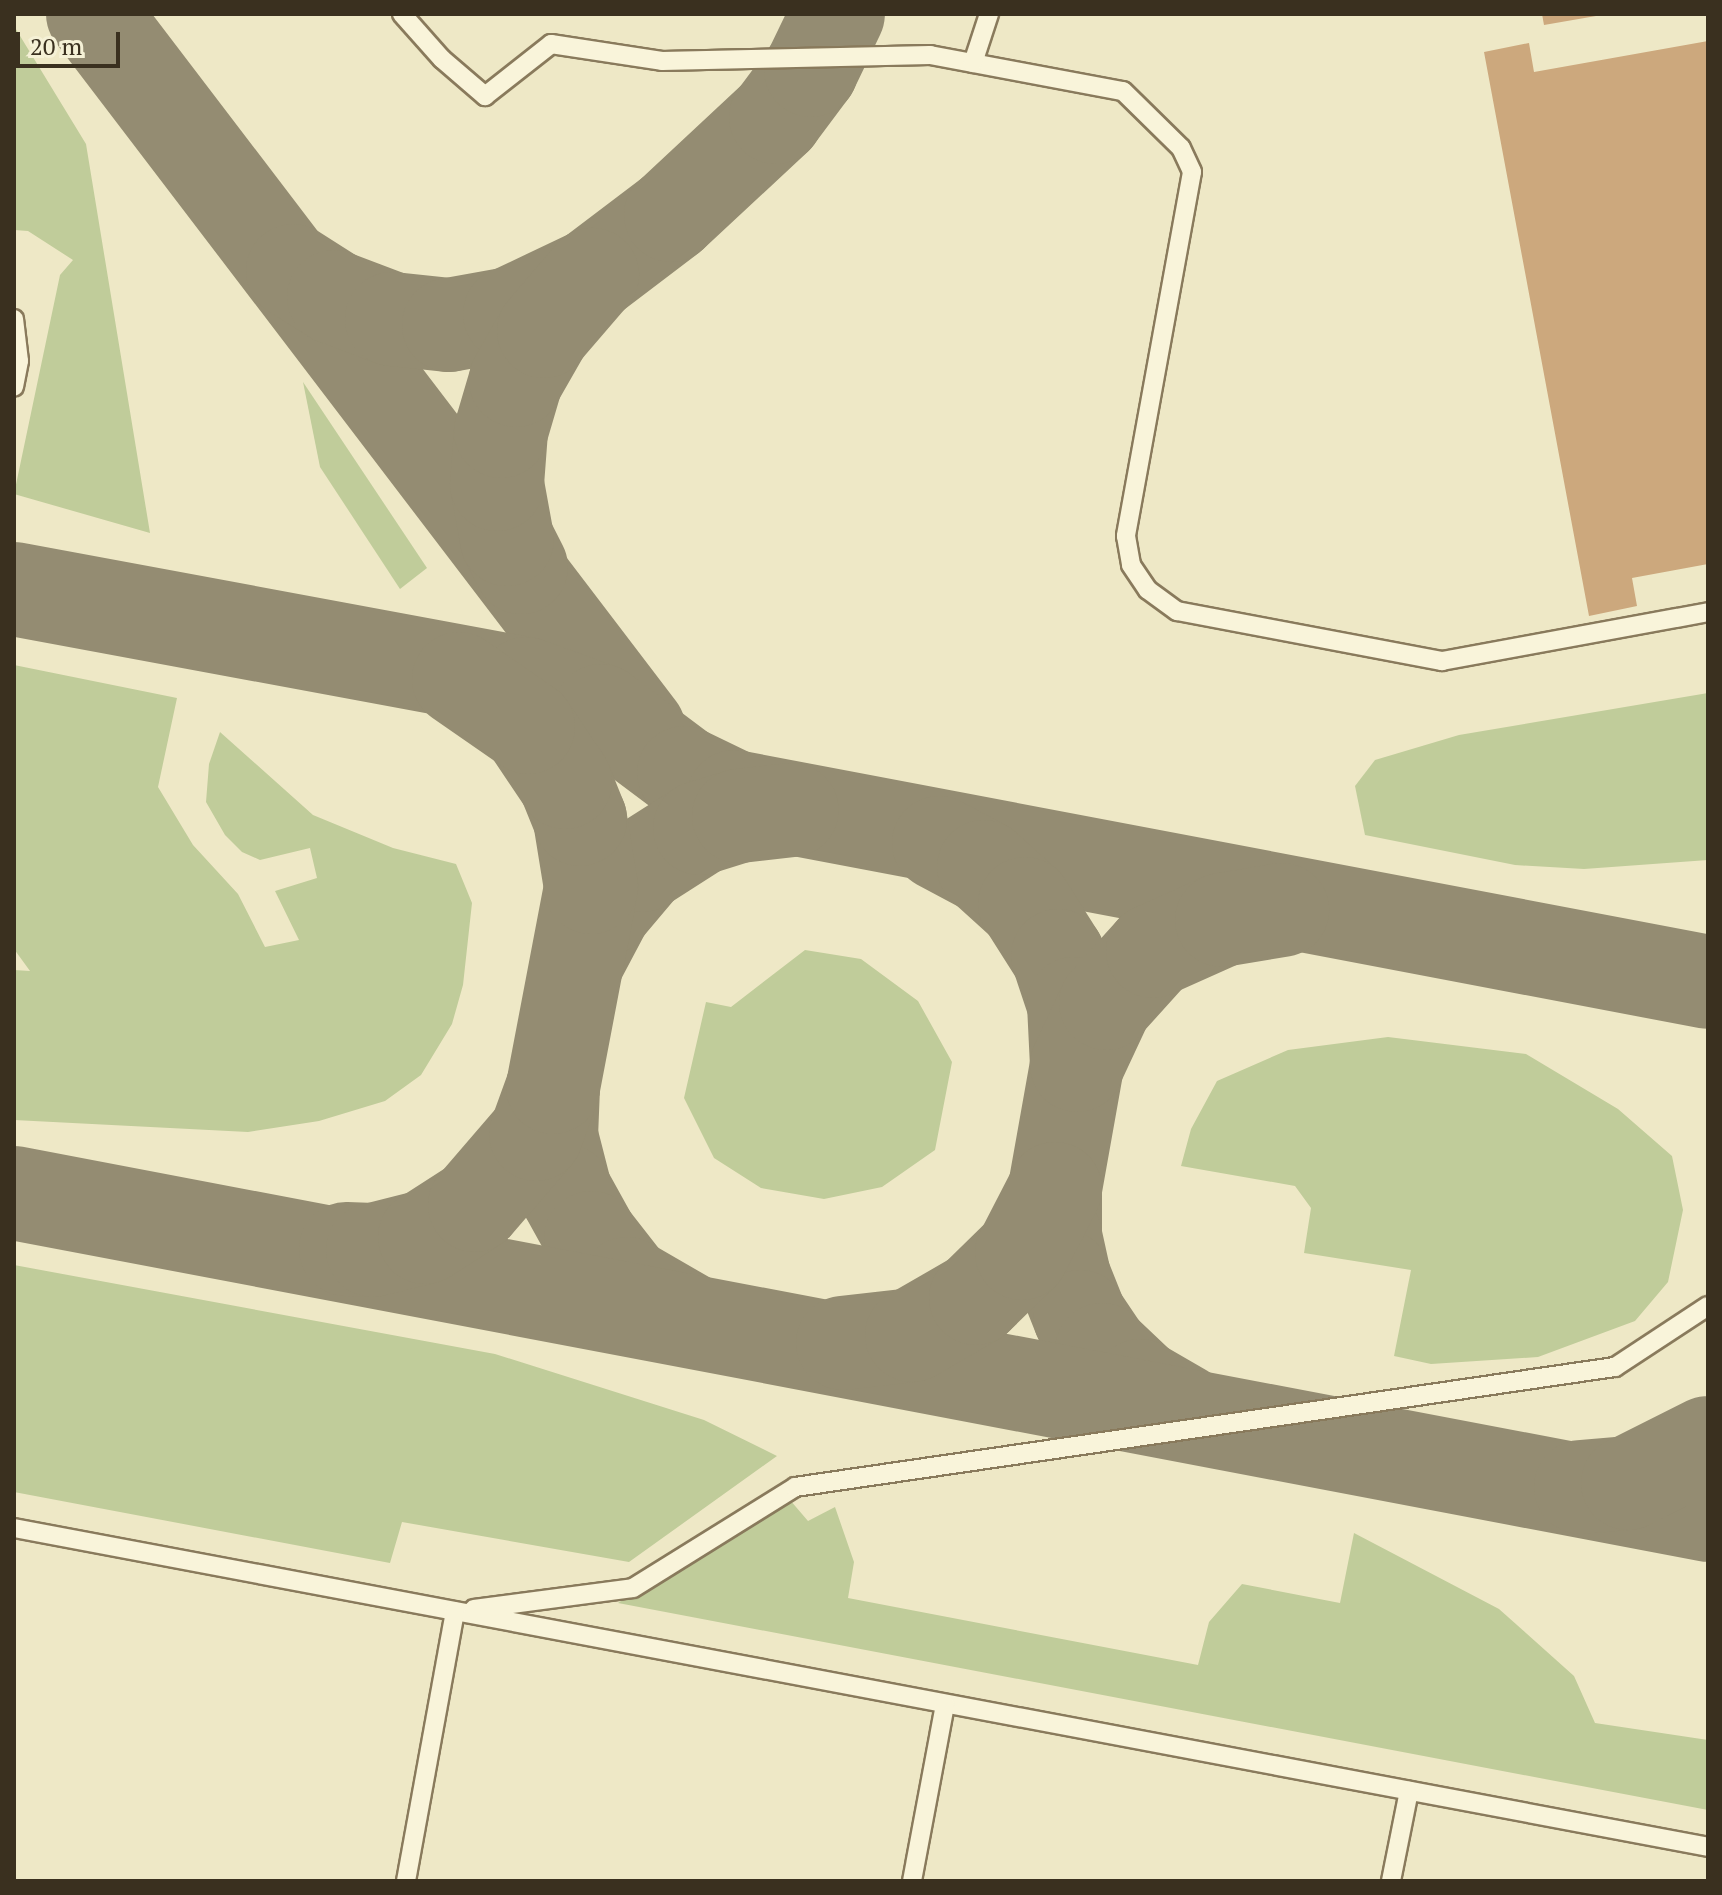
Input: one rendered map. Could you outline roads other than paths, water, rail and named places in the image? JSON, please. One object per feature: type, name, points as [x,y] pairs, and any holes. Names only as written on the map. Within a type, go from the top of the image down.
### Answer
[{"type":"lane","points":[[403,14],[442,59],[485,96],[551,44],[662,61],[930,55],[1123,91],[1172,138],[1192,172],[1126,536],[1131,565],[1148,590],[1177,611],[1442,661],[1708,612]]},
{"type":"lane","points":[[973,63],[989,14]]},
{"type":"lane","points":[[14,319],[19,361],[14,387]]},
{"type":"lane","points":[[455,1611],[633,1588],[795,1487],[1615,1367],[1708,1306]]},
{"type":"lane","points":[[14,1528],[1708,1847]]},
{"type":"lane","points":[[406,1881],[455,1611]]},
{"type":"lane","points":[[912,1881],[945,1704]]},
{"type":"lane","points":[[1391,1881],[1409,1791]]}]
